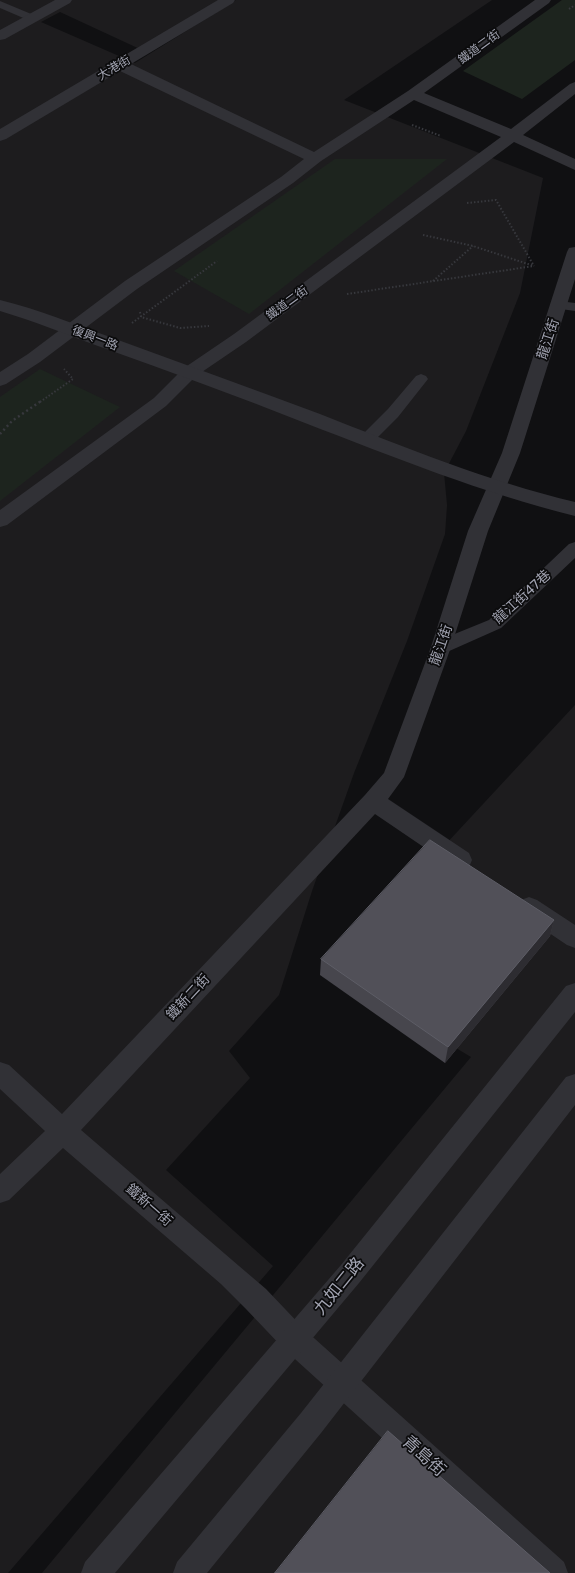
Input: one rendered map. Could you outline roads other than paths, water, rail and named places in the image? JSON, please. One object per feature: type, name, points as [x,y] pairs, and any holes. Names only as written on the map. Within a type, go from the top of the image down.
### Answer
[{"type":"street","points":[[0,36],[65,0]]},
{"type":"street","name":"大港街","points":[[0,136],[228,0]]},
{"type":"street","name":"鐵道二街","points":[[0,380],[34,358],[70,329],[131,285],[287,180],[315,158],[413,94],[544,0]]},
{"type":"street","points":[[120,65],[315,158]]},
{"type":"street","name":"鐵道二街","points":[[0,520],[160,402],[190,372],[240,338],[445,187],[575,88]]},
{"type":"street","points":[[413,94],[575,165]]},
{"type":"street","name":"龍江街","points":[[373,801],[393,777],[441,648],[478,531],[511,453],[567,306],[575,252]]},
{"type":"street","name":"復興一路","points":[[0,305],[44,318],[70,329],[190,372],[367,439],[453,474],[529,498],[575,509]]},
{"type":"street","points":[[373,801],[475,870]]},
{"type":"street","name":"鐵新二街","points":[[0,1191],[63,1131],[373,801]]},
{"type":"street","points":[[513,896],[575,938]]},
{"type":"street","name":"九如二路","points":[[96,1573],[295,1340],[575,994]]},
{"type":"street","name":"鐵新一街","points":[[0,1073],[63,1131],[230,1275],[256,1299],[295,1340]]},
{"type":"street","points":[[188,1573],[342,1383],[575,1085]]},
{"type":"street","name":"青島街","points":[[295,1340],[552,1573]]},
{"type":"lane","points":[[0,4],[32,18]]},
{"type":"lane","points":[[367,439],[393,413],[421,379]]},
{"type":"lane","name":"龍江街47巷","points":[[441,648],[495,624],[575,548]]}]
